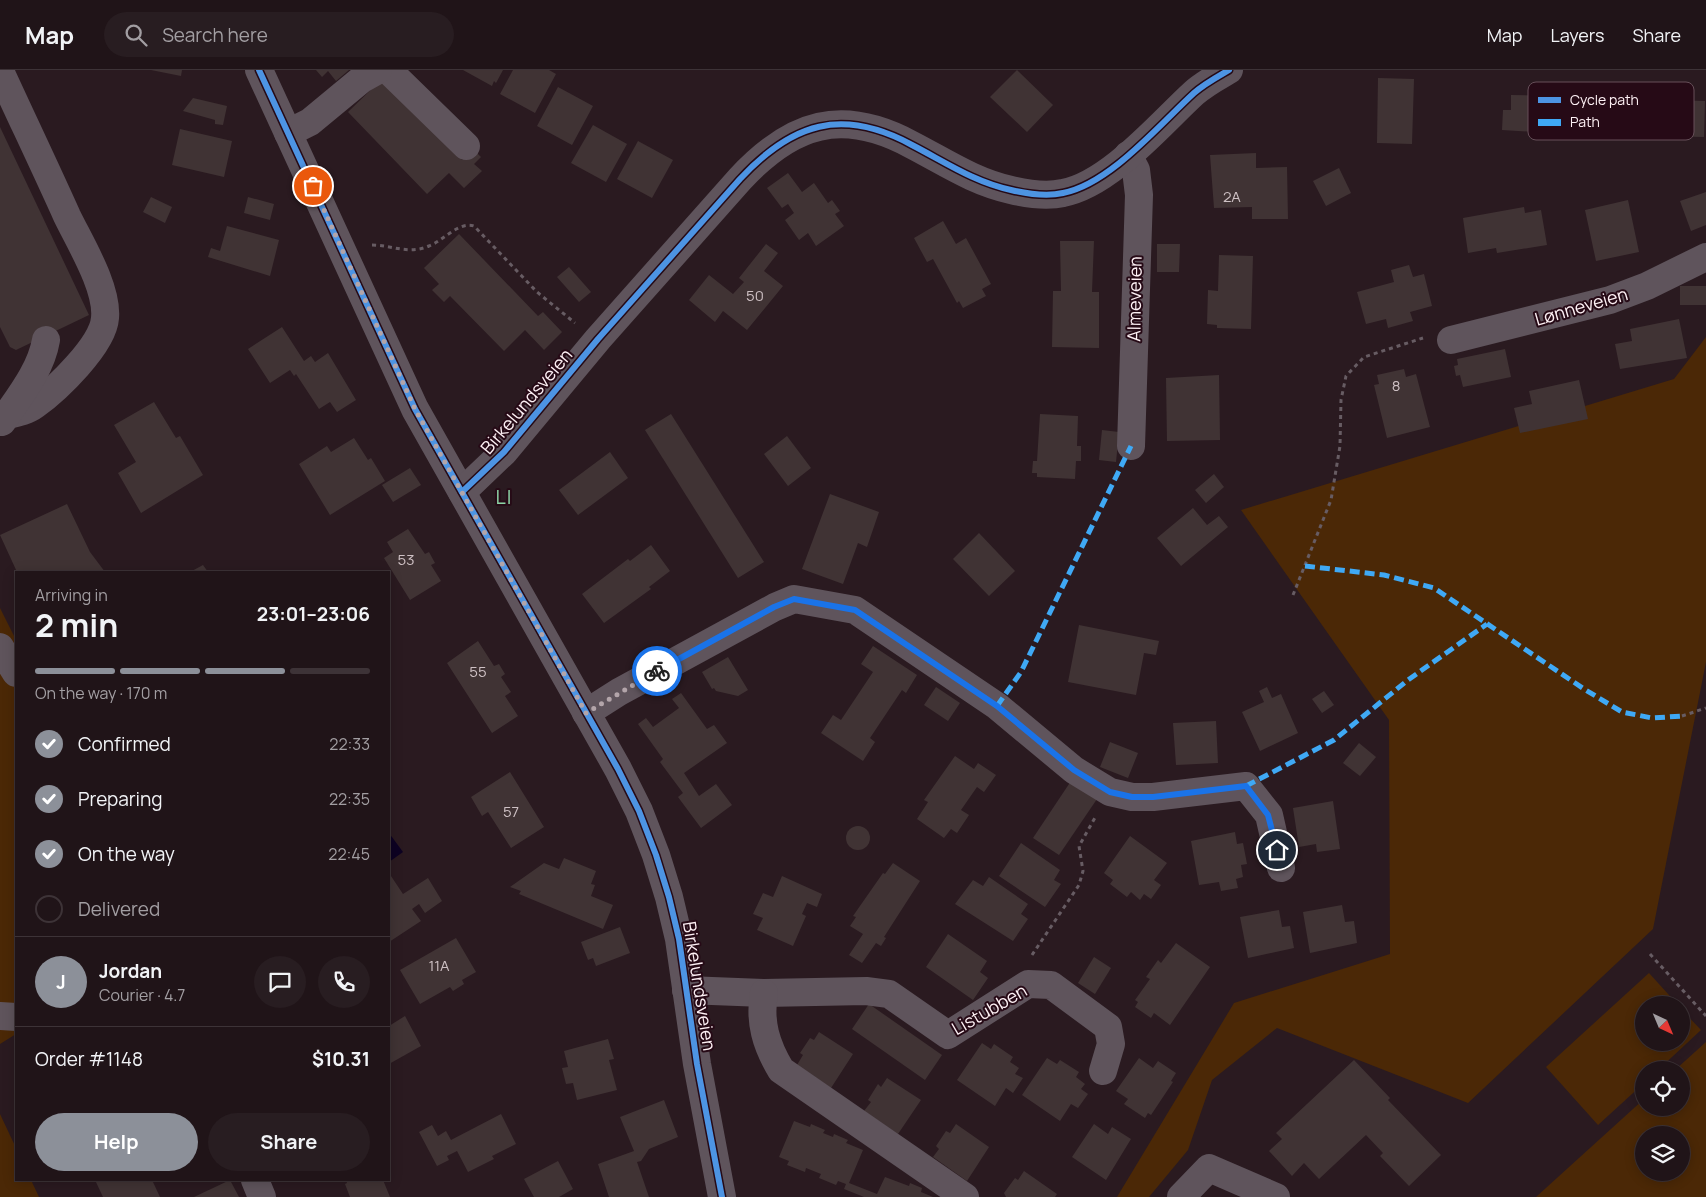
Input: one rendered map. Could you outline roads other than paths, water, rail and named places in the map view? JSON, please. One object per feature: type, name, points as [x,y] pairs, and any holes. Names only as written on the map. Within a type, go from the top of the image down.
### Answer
[{"type":"street","points":[[259,70],[415,409],[462,492]]},
{"type":"street","points":[[288,133],[310,122],[362,79],[378,70]]},
{"type":"street","points":[[388,70],[466,146]]},
{"type":"street","name":"Birkelundsveien","points":[[722,1197],[697,1064],[679,940],[656,855],[639,811],[618,768],[462,492],[504,452],[598,340],[759,158],[781,143],[816,126],[840,123],[865,127],[910,144],[979,181],[1019,192],[1044,195],[1065,193],[1086,184],[1128,155],[1196,92],[1229,70]]},
{"type":"street","points":[[0,71],[91,267],[104,302],[105,318],[102,333],[93,347],[64,379],[35,405],[3,420]]},
{"type":"street","name":"Almeveien","points":[[1128,155],[1136,170],[1139,195],[1131,446]]},
{"type":"street","name":"Lønneveien","points":[[1451,340],[1610,300],[1647,286],[1706,257]]},
{"type":"street","points":[[3,420],[33,374],[44,353],[46,340]]},
{"type":"street","points":[[586,713],[619,692],[774,607],[794,599],[855,610],[997,706],[1074,770],[1110,792],[1132,797],[1153,797],[1246,786],[1268,815],[1281,868]]},
{"type":"street","points":[[0,647],[15,671]]},
{"type":"street","name":"Listubben","points":[[686,990],[764,993],[866,991],[889,994],[948,1035],[1028,984],[1051,985],[1108,1027],[1111,1044],[1103,1071]]},
{"type":"street","points":[[764,993],[761,1011],[767,1047],[781,1070],[965,1197]]},
{"type":"street","points":[[0,1016],[15,1017]]},
{"type":"street","points":[[1181,1197],[1209,1168],[1276,1197]]},
{"type":"street","points":[[255,1181],[262,1197]]},
{"type":"district","name":"LI","points":[[504,496]]}]
